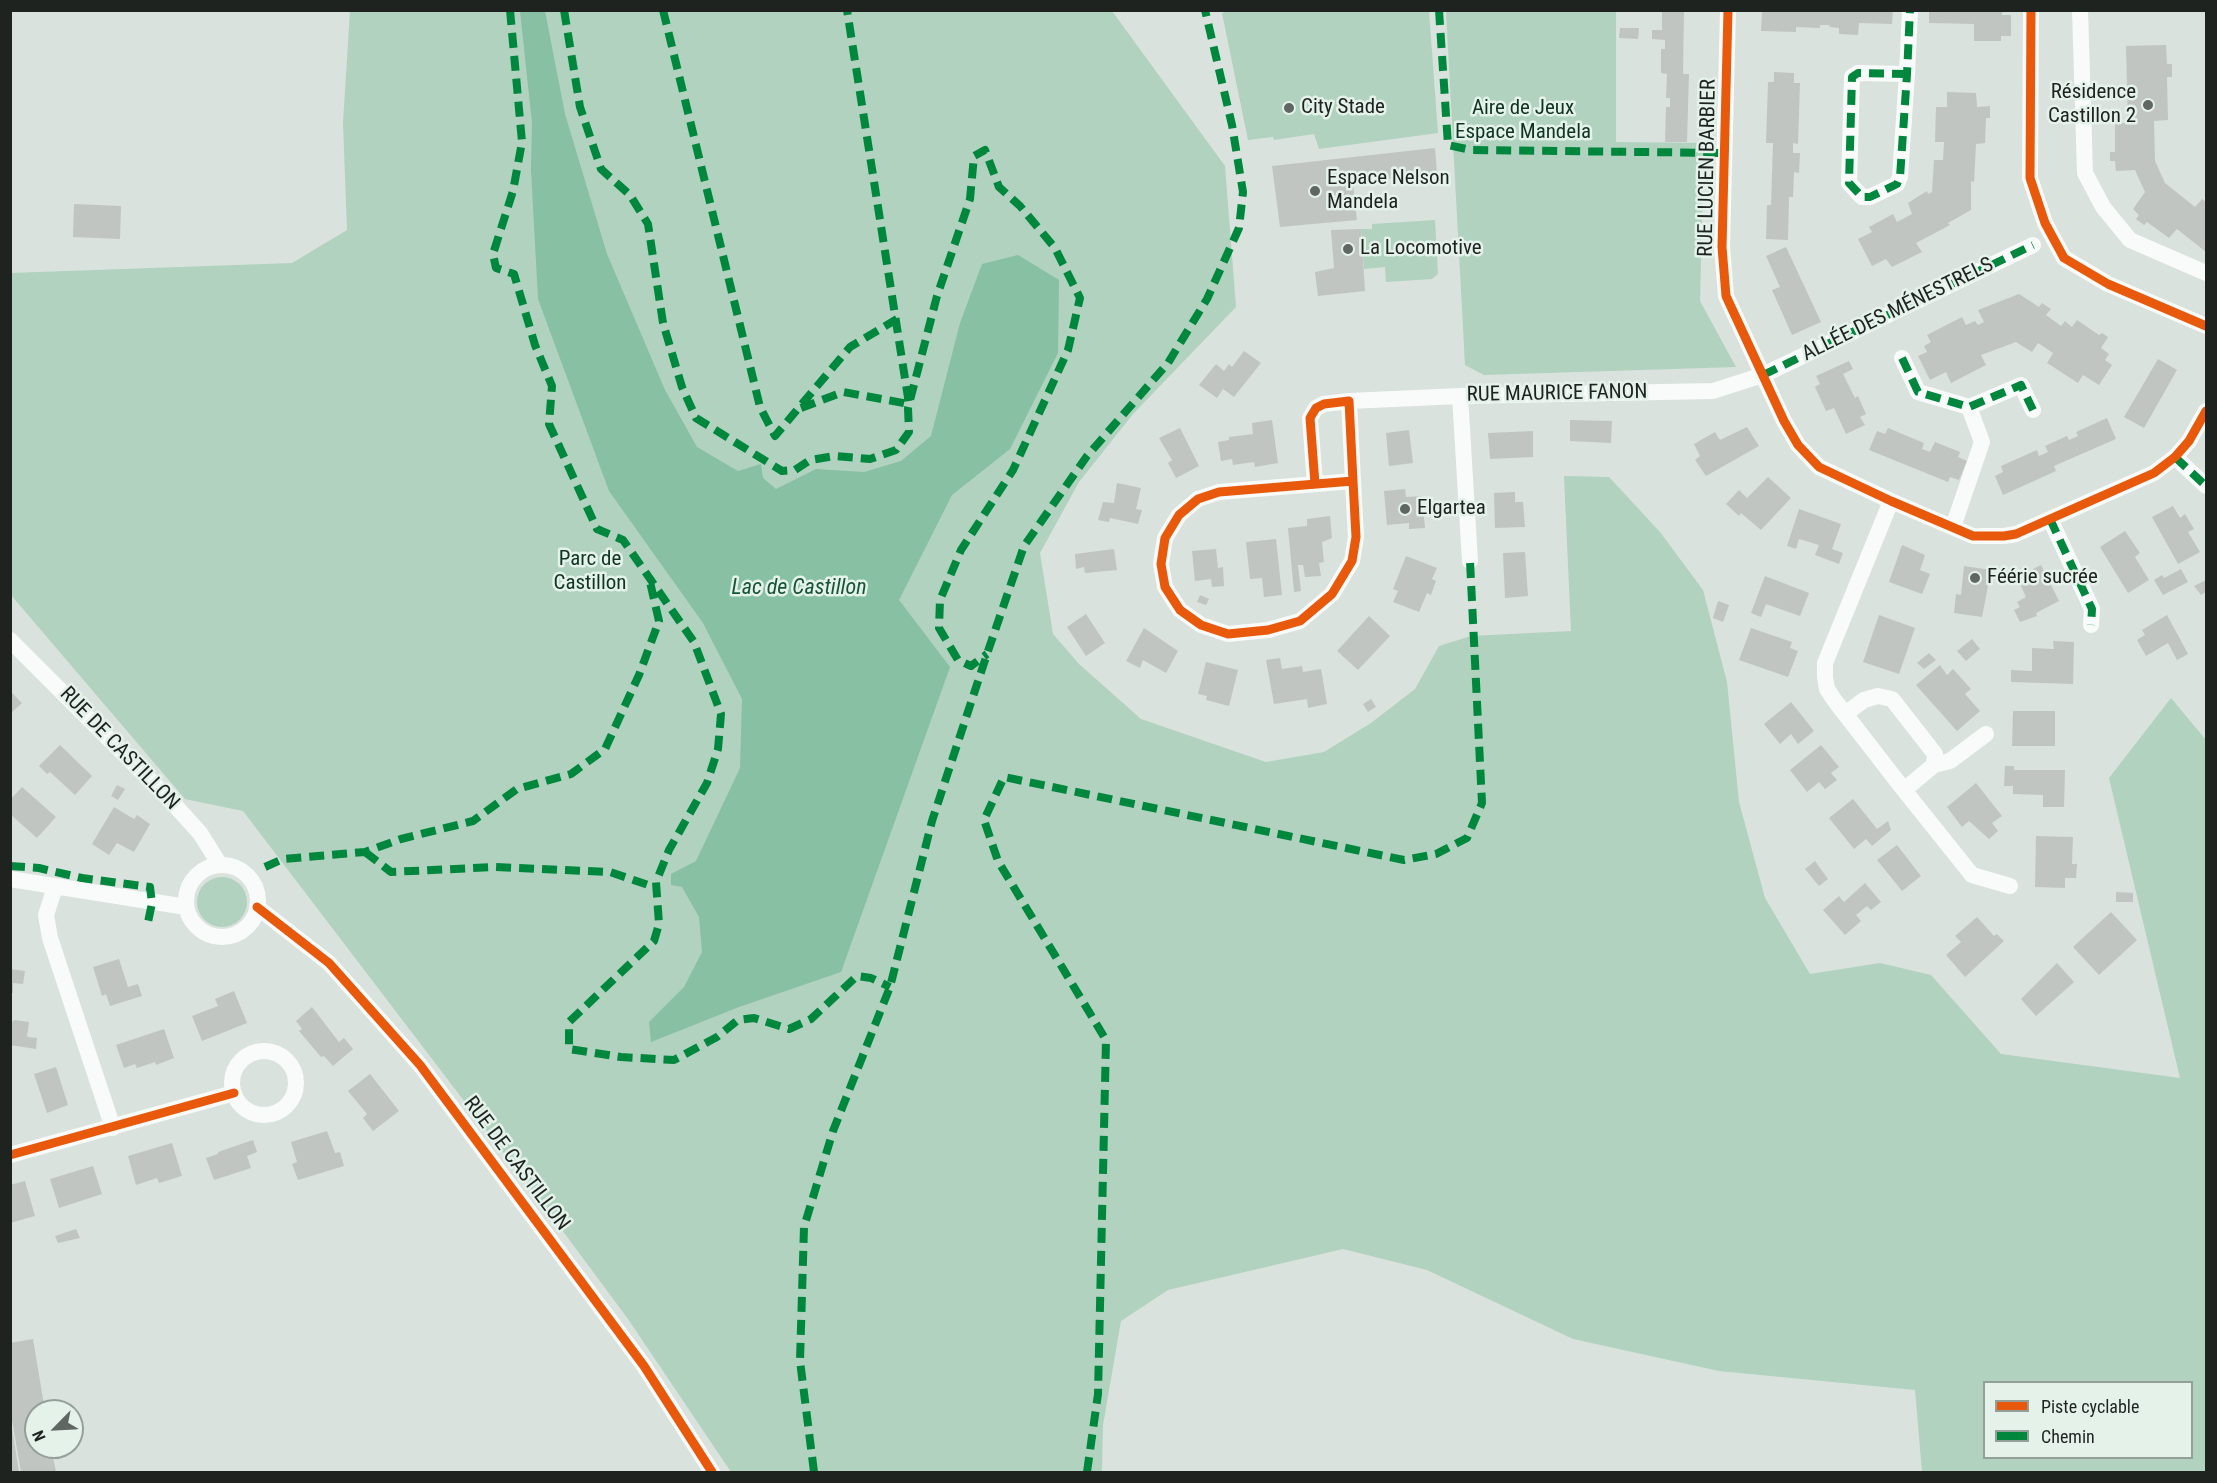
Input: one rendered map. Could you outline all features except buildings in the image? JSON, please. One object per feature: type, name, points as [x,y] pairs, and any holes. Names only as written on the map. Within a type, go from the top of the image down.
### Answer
[{"type":"street","name":"RUE LUCIEN BARBIER","points":[[1728,10],[1722,247],[1726,296],[1798,445],[1819,466],[1891,501],[1973,536],[1994,538],[2016,534],[2154,473],[2175,457],[2203,420],[2206,411]]},
{"type":"street","points":[[1906,74],[1858,73],[1852,77],[1849,183],[1862,197],[1870,197],[1897,184],[1900,177],[1910,10]]},
{"type":"street","points":[[2031,10],[2030,178],[2045,223],[2064,258],[2108,284],[2206,326]]},
{"type":"street","points":[[2080,10],[2085,173],[2103,207],[2130,240],[2206,273]]},
{"type":"street","name":"ALLÉE DES MÉNESTRELS","points":[[1763,375],[2033,245]]},
{"type":"street","points":[[1902,358],[1918,392],[1969,407],[2021,385],[2033,410]]},
{"type":"street","name":"RUE MAURICE FANON","points":[[1315,484],[1310,418],[1316,408],[1324,404],[1460,396],[1713,391],[1763,375]]},
{"type":"street","points":[[1460,396],[1470,561]]},
{"type":"street","points":[[1349,401],[1356,537],[1352,561],[1332,594],[1300,621],[1268,630],[1228,634],[1201,625],[1180,610],[1165,587],[1161,564],[1165,538],[1179,515],[1198,499],[1219,492],[1353,481]]},
{"type":"street","points":[[1953,527],[1982,442],[1969,407]]},
{"type":"street","points":[[2175,457],[2206,486]]},
{"type":"street","points":[[1891,501],[1826,663],[1827,689],[1972,875],[2010,886]]},
{"type":"street","points":[[2050,519],[2092,609],[2091,625]]},
{"type":"street","name":"RUE DE CASTILLON","points":[[10,640],[170,800],[200,833],[220,865]]},
{"type":"street","points":[[1845,714],[1864,700],[1878,696],[1892,699],[1935,754],[1934,765]]},
{"type":"street","points":[[1904,790],[1934,765],[1950,761],[1986,734]]},
{"type":"street","points":[[220,865],[233,866],[244,873],[253,882],[257,894],[258,908],[247,927],[227,937],[216,937],[196,927],[186,907],[190,883],[198,874],[220,865]]},
{"type":"street","points":[[10,879],[55,888],[186,907]]},
{"type":"street","points":[[55,888],[46,915],[50,938],[113,1128]]},
{"type":"street","name":"RUE DE CASTILLON","points":[[258,908],[329,963],[420,1065],[644,1366],[712,1473]]},
{"type":"street","points":[[10,1155],[234,1093]]},
{"type":"green space","name":"Parc de Castillon","points":[[350,11],[1112,11],[1225,166],[1236,307],[1133,414],[1079,482],[1040,553],[1053,634],[1079,664],[1141,719],[1266,762],[1324,752],[1371,723],[1415,689],[1439,646],[1471,636],[1571,631],[1564,476],[1609,477],[1660,532],[1703,590],[1727,682],[1739,802],[1765,898],[1810,974],[1880,963],[1931,975],[2001,1054],[2180,1078],[2109,778],[2171,698],[2206,740],[2206,1472],[1922,1472],[1915,1390],[1719,1371],[1573,1339],[1427,1270],[1343,1249],[1168,1290],[1121,1321],[1103,1425],[1102,1472],[731,1472],[628,1319],[243,811],[185,799],[11,595],[10,273],[292,263],[347,230],[343,123]]},
{"type":"green space","points":[[1229,11],[1429,11],[1438,133],[1319,149],[1314,134],[1274,140],[1273,137],[1248,140],[1222,13]]},
{"type":"green space","name":"Aire de Jeux Espace Mandela","points":[[1446,11],[1616,11],[1616,142],[1704,143],[1700,301],[1736,367],[1484,375],[1465,365]]},
{"type":"green space","points":[[1435,220],[1438,274],[1432,279],[1386,282],[1385,267],[1364,269],[1361,229],[1372,229],[1372,224]]},
{"type":"green space","points":[[222,877],[231,879],[242,888],[247,902],[245,911],[236,922],[222,927],[213,925],[202,916],[197,902],[199,893],[208,882]]},
{"type":"water","name":"Lac de Castillon","points":[[520,11],[545,11],[565,114],[607,254],[665,390],[697,447],[738,471],[761,464],[763,478],[776,489],[816,469],[864,472],[901,461],[931,436],[960,323],[982,264],[1018,255],[1059,280],[1058,353],[1010,449],[952,495],[899,600],[950,667],[841,972],[739,1007],[651,1042],[649,1022],[684,987],[702,952],[699,917],[682,887],[671,885],[671,874],[696,861],[740,768],[742,699],[703,623],[609,491],[538,299],[531,170],[532,123]]},
{"type":"marked path","points":[[510,10],[522,142],[513,191],[493,254],[496,268],[514,274],[535,345],[552,386],[549,424],[597,529],[623,540],[694,642],[721,714],[718,749],[707,783],[669,850],[656,882],[659,924],[654,941],[569,1022],[569,1049],[621,1057],[674,1060],[717,1037],[738,1020],[754,1018],[789,1029],[811,1019],[857,976],[871,978],[890,987]]},
{"type":"marked path","points":[[564,10],[580,107],[601,169],[630,195],[648,224],[663,323],[682,387],[696,418],[782,471],[795,470],[810,460],[835,456],[870,459],[896,450],[909,432],[908,408],[937,296],[970,199],[974,156],[985,150],[999,187],[1020,206],[1055,248],[1080,298],[1068,350],[1013,470],[961,550],[940,600],[939,628],[958,660],[971,666],[987,654]]},
{"type":"marked path","points":[[663,10],[760,407],[775,436],[850,347],[897,319]]},
{"type":"marked path","points":[[801,408],[843,392],[909,404],[847,10]]},
{"type":"marked path","points":[[814,1472],[800,1361],[804,1227],[833,1131],[890,987],[932,821],[987,654],[1024,546],[1087,456],[1168,363],[1207,299],[1239,228],[1243,192],[1232,125],[1205,10]]},
{"type":"marked path","points":[[1439,10],[1448,145],[1471,150],[1726,153]]},
{"type":"marked path","points":[[1907,74],[1858,73],[1852,77],[1849,183],[1862,197],[1870,197],[1897,184],[1900,177],[1907,74],[1910,10]]},
{"type":"marked path","points":[[1763,375],[2033,245]]},
{"type":"marked path","points":[[1902,358],[1918,392],[1969,407],[2021,385],[2033,410]]},
{"type":"marked path","points":[[2175,457],[2206,486]]},
{"type":"marked path","points":[[2050,519],[2092,609],[2091,625]]},
{"type":"marked path","points":[[1087,1472],[1098,1394],[1106,1040],[998,861],[984,820],[1004,777],[1404,860],[1436,854],[1467,838],[1482,803],[1470,561]]},
{"type":"marked path","points":[[265,867],[283,859],[365,852],[401,839],[473,821],[517,789],[571,774],[605,749],[639,675],[659,621],[650,582]]},
{"type":"marked path","points":[[365,852],[391,872],[495,867],[610,872],[657,888]]},
{"type":"marked path","points":[[10,866],[39,868],[82,878],[150,887],[152,903],[147,927]]},
{"type":"cycle path","points":[[1728,10],[1722,247],[1726,296],[1784,421],[1798,445],[1819,467],[1973,536],[2004,536],[2016,534],[2154,473],[2175,457],[2189,441],[2206,411]]},
{"type":"cycle path","points":[[2031,10],[2030,178],[2045,223],[2064,258],[2108,284],[2206,326]]},
{"type":"cycle path","points":[[1315,484],[1310,418],[1316,408],[1324,404],[1349,401],[1356,537],[1352,561],[1332,594],[1300,621],[1268,630],[1228,634],[1201,625],[1180,610],[1165,587],[1161,564],[1165,538],[1179,515],[1198,499],[1219,492],[1353,481]]},
{"type":"cycle path","points":[[257,907],[329,963],[420,1065],[644,1366],[712,1472]]},
{"type":"cycle path","points":[[10,1155],[234,1093]]},
{"type":"place","name":"Résidence Castillon 2","points":[[2148,105]]},
{"type":"place","name":"City Stade","points":[[1289,108]]},
{"type":"place","name":"Espace Nelson Mandela","points":[[1315,191]]},
{"type":"place","name":"La Locomotive","points":[[1348,249]]},
{"type":"place","name":"Elgartea","points":[[1405,509]]},
{"type":"place","name":"Féérie sucrée","points":[[1975,578]]}]
